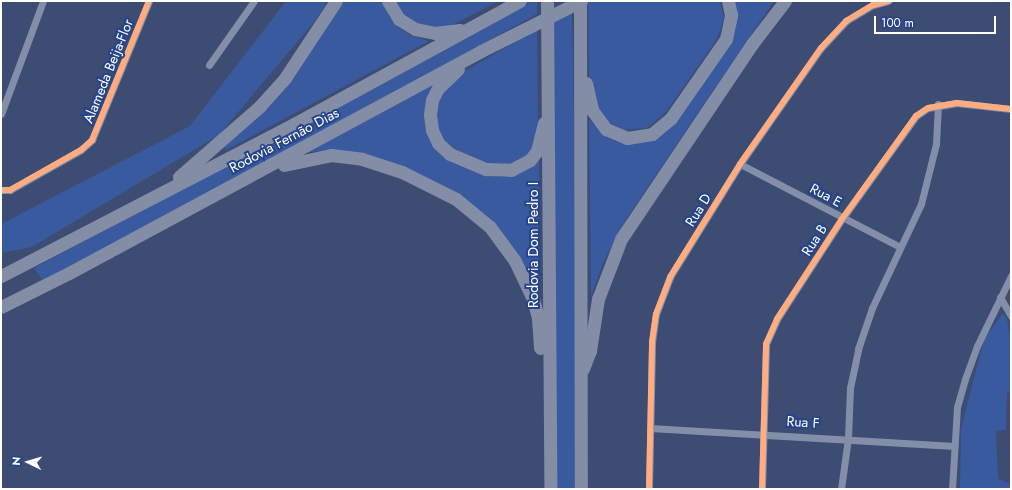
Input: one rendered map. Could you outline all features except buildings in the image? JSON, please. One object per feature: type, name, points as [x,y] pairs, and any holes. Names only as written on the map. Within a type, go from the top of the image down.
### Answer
[{"type":"highway","points":[[158,194],[260,106],[285,78],[336,1]]},
{"type":"highway","points":[[388,1],[399,19],[415,29],[435,33],[470,28]]},
{"type":"highway","name":"Rodovia Fernão Dias","points":[[1,276],[362,88],[520,1]]},
{"type":"highway","name":"Rodovia Dom Pedro I","points":[[547,1],[549,106],[550,489]]},
{"type":"highway","points":[[580,1],[580,374],[582,489]]},
{"type":"highway","name":"Rodovia Fernão Dias","points":[[1,307],[70,273],[139,234],[258,173],[481,52],[580,1]]},
{"type":"highway","points":[[580,43],[592,110],[598,121],[606,129],[627,138],[652,134],[671,118],[726,39],[731,15],[728,1]]},
{"type":"highway","points":[[580,374],[590,351],[598,299],[621,239],[743,57],[785,1]]},
{"type":"highway","points":[[481,52],[438,88],[432,100],[432,130],[438,143],[450,154],[486,169],[511,170],[522,167],[537,151],[549,106]]},
{"type":"highway","points":[[258,173],[314,157],[331,155],[362,159],[402,172],[456,199],[485,223],[504,243],[525,280],[538,318],[540,347],[549,374]]},
{"type":"street","points":[[1,114],[43,1]]},
{"type":"street","name":"Alameda Beija-Flor","points":[[1,190],[10,190],[81,150],[92,140],[149,1]]},
{"type":"street","points":[[209,65],[254,1]]},
{"type":"street","name":"Rua D","points":[[649,489],[652,342],[656,314],[670,277],[740,164],[821,48],[846,21],[873,5],[888,1]]},
{"type":"street","name":"Rua B","points":[[762,489],[766,344],[777,319],[842,218],[916,116],[928,108],[938,104],[957,103],[1011,109]]},
{"type":"street","points":[[841,489],[848,438],[850,388],[858,349],[872,308],[921,204],[931,170],[936,144],[938,104]]},
{"type":"street","name":"Rua E","points":[[740,164],[900,247]]},
{"type":"street","points":[[952,489],[957,407],[965,378],[977,346],[1011,276]]},
{"type":"street","points":[[1000,297],[1011,316]]},
{"type":"street","name":"Rua F","points":[[650,428],[848,438],[954,446]]},
{"type":"shaded area","points":[[286,1],[328,1],[314,22],[219,135],[32,247],[1,253],[1,224],[190,126]]},
{"type":"shaded area","points":[[342,1],[383,1],[390,17],[399,27],[410,35],[429,41],[226,150],[224,146],[262,109]]},
{"type":"shaded area","points":[[392,1],[499,1],[448,27],[436,28],[405,19]]},
{"type":"shaded area","points":[[530,1],[537,1],[537,14],[382,99],[43,281],[34,268]]},
{"type":"shaded area","points":[[594,1],[720,1],[724,18],[717,39],[666,112],[647,128],[624,130],[605,121],[593,99],[589,75],[588,3]]},
{"type":"shaded area","points":[[732,1],[774,1],[624,222],[604,261],[591,296],[589,119],[600,130],[653,138],[666,131],[730,39]]},
{"type":"shaded area","points":[[572,10],[577,289],[577,489],[554,489],[552,19]]},
{"type":"shaded area","points":[[537,29],[538,124],[533,149],[519,164],[495,168],[455,151],[439,134],[434,112],[441,91],[463,72]]},
{"type":"shaded area","points":[[437,82],[425,105],[449,160],[481,174],[502,177],[512,175],[539,157],[539,307],[531,283],[459,197],[330,151],[309,152]]},
{"type":"shaded area","points":[[1003,313],[1007,319],[1011,341],[1011,391],[1007,393],[1006,430],[996,431],[998,479],[1011,484],[1011,489],[960,489],[961,429],[984,339]]},
{"type":"cycle path","points":[[1,190],[10,190],[81,150],[92,140],[149,1]]},
{"type":"cycle path","points":[[649,489],[652,342],[656,314],[670,277],[740,164],[821,48],[846,21],[873,5],[888,1]]},
{"type":"cycle path","points":[[762,489],[766,344],[777,319],[842,219],[916,116],[928,108],[957,103],[1011,109]]}]
